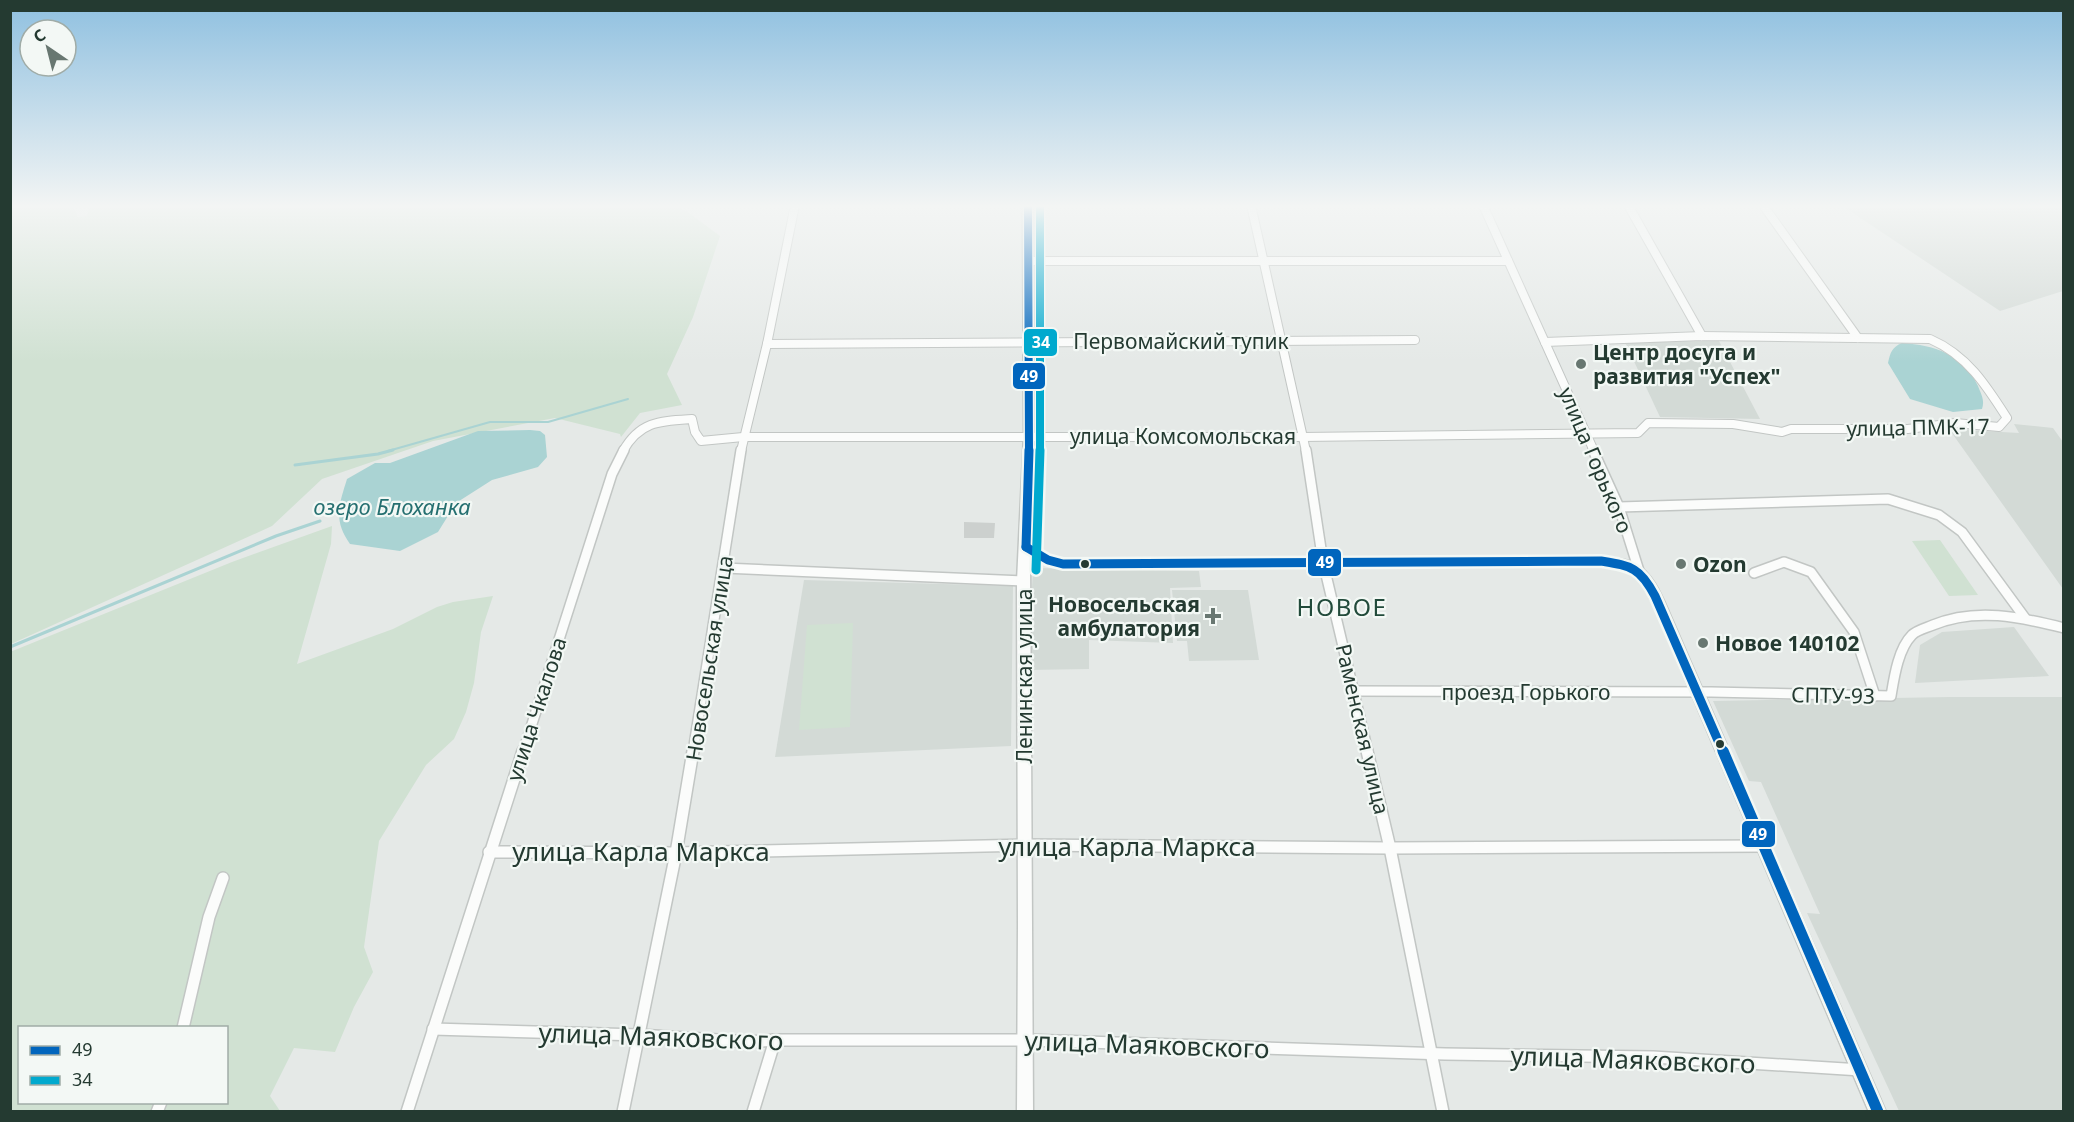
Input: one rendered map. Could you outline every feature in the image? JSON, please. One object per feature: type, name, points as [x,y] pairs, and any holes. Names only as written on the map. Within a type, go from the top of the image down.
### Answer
[{"type":"street","name":"Новосельская улица","points":[[623,1112],[676,853],[724,568],[743,437],[767,344],[784,257]]},
{"type":"street","name":"Ленинская улица","points":[[1025,1112],[1027,1040],[1023,581],[1029,435],[1028,257]]},
{"type":"street","name":"Раменская улица","points":[[1263,257],[1304,437],[1323,562],[1390,848],[1443,1112]]},
{"type":"street","name":"улица Горького","points":[[1506,257],[1619,507],[1640,574],[1657,600],[1878,1112]]},
{"type":"street","points":[[1658,257],[1702,336]]},
{"type":"street","points":[[1800,257],[1858,338]]},
{"type":"street","points":[[1028,261],[1508,261]]},
{"type":"street","name":"улица ПМК-17","points":[[1545,342],[1702,336],[1930,339],[1952,349],[1981,377],[2007,418],[1999,427],[1955,423],[1915,429],[1791,429],[1782,432],[1733,424],[1648,423],[1638,433],[1586,433]]},
{"type":"street","name":"Первомайский тупик","points":[[767,344],[1415,340]]},
{"type":"street","name":"улица Чкалова","points":[[407,1112],[489,852],[612,474],[619,459],[639,428],[657,420],[692,418],[695,432],[701,441],[743,437]]},
{"type":"street","name":"улица Комсомольская","points":[[743,437],[1029,435],[1304,437],[1586,433]]},
{"type":"street","points":[[1619,507],[1888,499],[1939,515],[1962,532],[2025,618]]},
{"type":"street","points":[[1026,547],[1048,561],[1063,564],[1601,561],[1629,566],[1640,574]]},
{"type":"street","points":[[1754,573],[1784,562],[1811,572],[1854,632],[1875,696]]},
{"type":"street","points":[[724,568],[1023,581]]},
{"type":"street","name":"СПТУ-93","points":[[1697,692],[1891,696],[1896,668],[1912,635],[1947,617],[1990,613],[2025,618],[2064,628]]},
{"type":"street","name":"проезд Горького","points":[[1354,691],[1697,692]]},
{"type":"street","name":"улица Карла Маркса","points":[[489,852],[676,853],[1024,845],[1390,848],[1765,846]]},
{"type":"street","points":[[183,1026],[209,917],[223,878]]},
{"type":"street","name":"улица Маяковского","points":[[433,1029],[639,1035],[750,1042],[774,1040],[1027,1040],[1432,1053],[1653,1057],[1861,1070]]},
{"type":"street","points":[[753,1112],[774,1040]]},
{"type":"shaded area","points":[[1920,257],[2063,257],[2063,291],[2000,311]]},
{"type":"shaded area","points":[[1719,341],[1760,419],[1660,417],[1625,342]]},
{"type":"shaded area","points":[[2014,424],[2053,428],[2063,442],[2063,589],[1949,429],[2019,433]]},
{"type":"shaded area","points":[[1033,568],[1199,571],[1201,587],[1170,588],[1173,643],[1089,640],[1089,669],[1028,670]]},
{"type":"shaded area","points":[[804,580],[1013,586],[1011,746],[775,757]]},
{"type":"shaded area","name":"Новосельская амбулатория","points":[[1172,590],[1248,590],[1259,660],[1189,661],[1187,641],[1177,641]]},
{"type":"shaded area","points":[[2014,627],[2049,676],[1915,683],[1920,645],[1942,632]]},
{"type":"shaded area","points":[[2063,697],[2063,1111],[1899,1111],[1807,913],[1820,914],[1761,782],[1749,781],[1713,701]]},
{"type":"green space","points":[[10,257],[713,257],[693,317],[667,374],[682,405],[640,413],[621,437],[620,434],[555,418],[433,441],[322,479],[272,526],[11,644]]},
{"type":"green space","points":[[332,526],[331,544],[297,664],[393,629],[437,607],[453,602],[493,596],[481,632],[474,683],[466,712],[454,739],[426,765],[379,841],[364,947],[373,972],[354,1007],[335,1052],[294,1048],[270,1096],[280,1111],[11,1111],[10,652],[232,562]]},
{"type":"green space","points":[[1940,540],[1978,595],[1949,596],[1912,541]]},
{"type":"green space","points":[[853,623],[850,727],[799,730],[807,625]]},
{"type":"water","points":[[1902,343],[1937,349],[1957,359],[1972,375],[1978,386],[1983,400],[1982,409],[1953,412],[1910,399],[1888,363],[1892,351]]},
{"type":"water","name":"озеро Блоханка","points":[[478,431],[540,431],[545,435],[547,457],[538,467],[492,480],[456,503],[438,532],[400,551],[350,544],[339,520],[347,479],[375,463],[390,463]]},
{"type":"building","points":[[964,522],[995,523],[994,538],[964,538]]},
{"type":"waterway","points":[[388,451],[490,422],[548,422],[628,399]]},
{"type":"waterway","points":[[295,465],[393,450]]},
{"type":"waterway","points":[[10,647],[276,536],[320,521]]},
{"type":"transit line","name":"49","points":[[1026,547],[1029,435],[1028,257]]},
{"type":"transit line","name":"34","points":[[1036,570],[1041,435],[1040,257]]},
{"type":"transit line","name":"49","points":[[1026,547],[1048,560],[1063,564],[1601,561],[1630,566],[1642,575],[1651,588],[1665,617],[1878,1112]]},
{"type":"place","name":"Центр досуга и развития \"Успех\"","points":[[1581,364]]},
{"type":"place","name":"Ozon","points":[[1681,564]]},
{"type":"place","name":"Новосельская амбулатория","points":[[1213,616]]},
{"type":"place","name":"Новое 140102","points":[[1703,643]]},
{"type":"district","name":"НОВОЕ","points":[[1342,606]]}]
